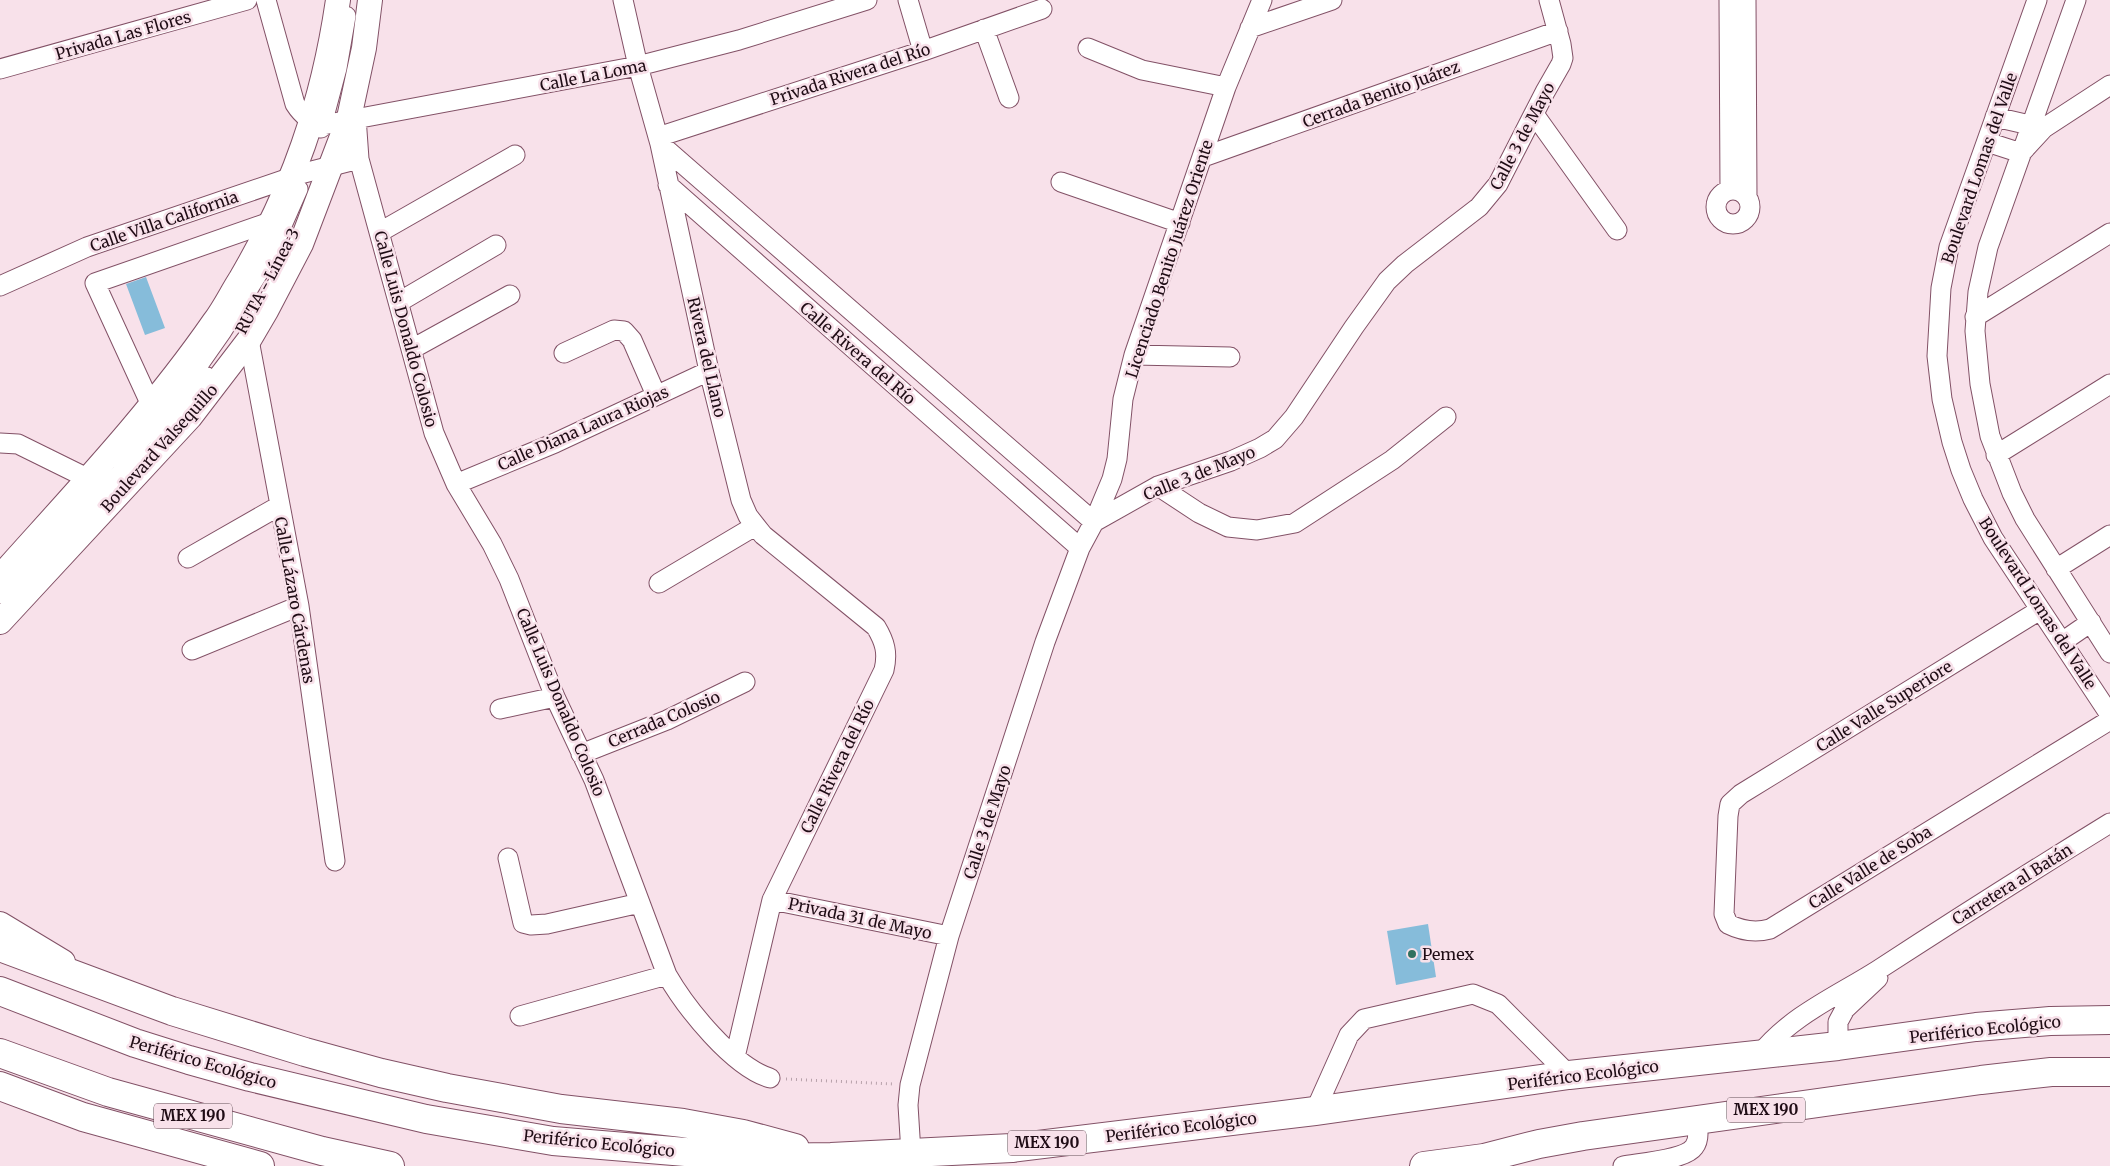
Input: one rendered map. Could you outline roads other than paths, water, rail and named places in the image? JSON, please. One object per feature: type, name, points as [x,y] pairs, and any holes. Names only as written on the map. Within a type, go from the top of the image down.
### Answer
[{"type":"highway","points":[[0,947],[172,1011],[295,1049],[419,1082],[561,1109],[700,1126],[743,1134],[831,1157]]},
{"type":"highway","name":"Periférico Ecológico","points":[[0,991],[125,1040],[189,1060],[426,1118],[544,1139],[617,1147],[758,1158],[831,1157],[1012,1148],[1314,1111],[1569,1075],[1838,1046],[1976,1027],[2050,1020],[2110,1020]]},
{"type":"highway","name":"MEX 190","points":[[0,1053],[108,1092],[322,1151],[390,1166]]},
{"type":"highway","name":"MEX 190","points":[[1424,1166],[1484,1158],[1538,1144],[1583,1136],[1981,1080],[2051,1072],[2110,1072]]},
{"type":"highway","points":[[0,1086],[82,1117],[260,1166]]},
{"type":"main road","name":"Boulevard Valsequillo","points":[[0,622],[190,417],[249,340],[284,279],[301,244],[312,171],[335,121],[332,40],[338,0]]},
{"type":"main road","name":"Boulevard Valsequillo","points":[[4,564],[95,485],[151,405],[215,322],[273,221],[312,171],[335,121],[364,48],[370,0]]},
{"type":"main road","points":[[0,924],[99,984]]},
{"type":"street","name":"Privada Las Flores","points":[[0,69],[246,0]]},
{"type":"street","points":[[266,0],[295,104],[300,111],[335,121]]},
{"type":"street","points":[[335,121],[348,0]]},
{"type":"street","points":[[335,121],[354,53],[360,0]]},
{"type":"street","points":[[623,0],[638,66],[659,140],[668,185]]},
{"type":"street","name":"Calle La Loma","points":[[335,121],[538,86],[638,66],[739,40],[867,0]]},
{"type":"street","points":[[908,0],[923,50]]},
{"type":"street","name":"Licenciado Benito Juárez Oriente","points":[[1094,522],[1112,479],[1117,459],[1123,399],[1134,355],[1226,87],[1262,0]]},
{"type":"street","points":[[1250,28],[1332,0]]},
{"type":"street","name":"Calle 3 de Mayo","points":[[911,1153],[908,1105],[910,1085],[949,936],[1044,642],[1080,548],[1094,522],[1158,486],[1231,461],[1275,439],[1294,417],[1387,280],[1467,217],[1490,195],[1498,184],[1562,64],[1558,31],[1549,0]]},
{"type":"street","points":[[1730,0],[1738,193],[1746,0]]},
{"type":"street","name":"Boulevard Lomas del Valle","points":[[2037,0],[1949,248],[1941,288],[1937,328],[1937,356],[1941,390],[1952,442],[1973,499],[1993,538],[2110,715]]},
{"type":"street","name":"Boulevard Lomas del Valle","points":[[2076,0],[2037,127],[2022,153],[1988,246],[1978,292],[1975,317],[1980,384],[1990,436],[1996,455],[2025,519],[2110,653]]},
{"type":"street","name":"Privada Rivera del Río","points":[[659,140],[1042,9]]},
{"type":"street","points":[[984,29],[1009,98]]},
{"type":"street","name":"Cerrada Benito Juárez","points":[[1203,158],[1558,31]]},
{"type":"street","points":[[1088,48],[1142,70],[1226,87]]},
{"type":"street","points":[[1995,117],[2037,127],[2110,85]]},
{"type":"street","points":[[1534,114],[1617,230]]},
{"type":"street","name":"Calle Luis Donaldo Colosio","points":[[335,121],[359,159],[434,433],[456,484],[501,561],[555,697],[600,796],[667,975],[685,1004],[709,1031],[736,1057],[760,1075],[770,1078]]},
{"type":"street","name":"Calle Rivera del Río","points":[[659,140],[833,295],[1094,522]]},
{"type":"street","points":[[1987,142],[2022,153]]},
{"type":"street","points":[[380,232],[515,154]]},
{"type":"street","points":[[0,594],[9,588],[104,472],[135,446],[175,398],[222,331],[268,257],[312,171],[359,159]]},
{"type":"street","name":"Calle Villa California","points":[[0,286],[87,247],[312,171]]},
{"type":"street","points":[[1061,182],[1180,223]]},
{"type":"street","name":"Calle Rivera del Río","points":[[668,185],[1080,548]]},
{"type":"street","name":"Rivera del Llano","points":[[668,185],[709,370],[741,500],[755,526]]},
{"type":"street","points":[[151,405],[95,283],[273,221]]},
{"type":"street","points":[[1975,317],[2110,233]]},
{"type":"street","points":[[399,302],[496,245]]},
{"type":"street","points":[[412,349],[510,295]]},
{"type":"street","points":[[814,315],[833,295]]},
{"type":"street","points":[[564,353],[614,330],[624,331],[632,340],[656,395]]},
{"type":"street","name":"Calle Lázaro Cárdenas","points":[[249,340],[299,606],[335,861]]},
{"type":"street","points":[[1134,355],[1230,357]]},
{"type":"street","name":"Calle Diana Laura Riojas","points":[[456,484],[555,443],[709,370]]},
{"type":"street","points":[[1996,455],[2110,384]]},
{"type":"street","points":[[1158,486],[1199,513],[1228,526],[1257,530],[1295,523],[1392,460],[1446,417]]},
{"type":"street","points":[[963,445],[981,424]]},
{"type":"street","points":[[0,444],[18,444],[95,485]]},
{"type":"street","points":[[188,558],[279,506]]},
{"type":"street","points":[[659,583],[755,526]]},
{"type":"street","name":"Calle Rivera del Río","points":[[736,1057],[772,900],[884,670],[887,658],[882,637],[876,627],[762,534],[755,526]]},
{"type":"street","points":[[2056,569],[2110,535]]},
{"type":"street","points":[[192,650],[299,606]]},
{"type":"street","name":"Calle Valle Superiore","points":[[1730,804],[1741,794],[2040,610]]},
{"type":"street","points":[[2062,642],[2090,622]]},
{"type":"street","name":"Cerrada Colosio","points":[[581,754],[667,720],[745,682]]},
{"type":"street","points":[[500,709],[555,697]]},
{"type":"street","name":"Calle Valle de Soba","points":[[1730,804],[1724,914],[1728,924],[1740,930],[1760,932],[1778,923],[2110,720]]},
{"type":"street","name":"Carretera al Batán","points":[[1761,1053],[1774,1037],[1794,1020],[2110,823]]},
{"type":"street","points":[[508,858],[523,924],[547,924],[640,903]]},
{"type":"street","name":"Privada 31 de Mayo","points":[[772,900],[949,936]]},
{"type":"street","name":"Carretera al Batán","points":[[1838,1046],[1838,1022],[1845,1009],[1914,945]]},
{"type":"street","points":[[520,1016],[667,975]]},
{"type":"street","points":[[1314,1111],[1349,1035],[1364,1019],[1473,994],[1498,1004],[1569,1075]]},
{"type":"street","points":[[1623,1166],[1683,1156],[1694,1147],[1698,1134],[1696,1120]]},
{"type":"place","name":"Pemex","points":[[1412,954]]}]
